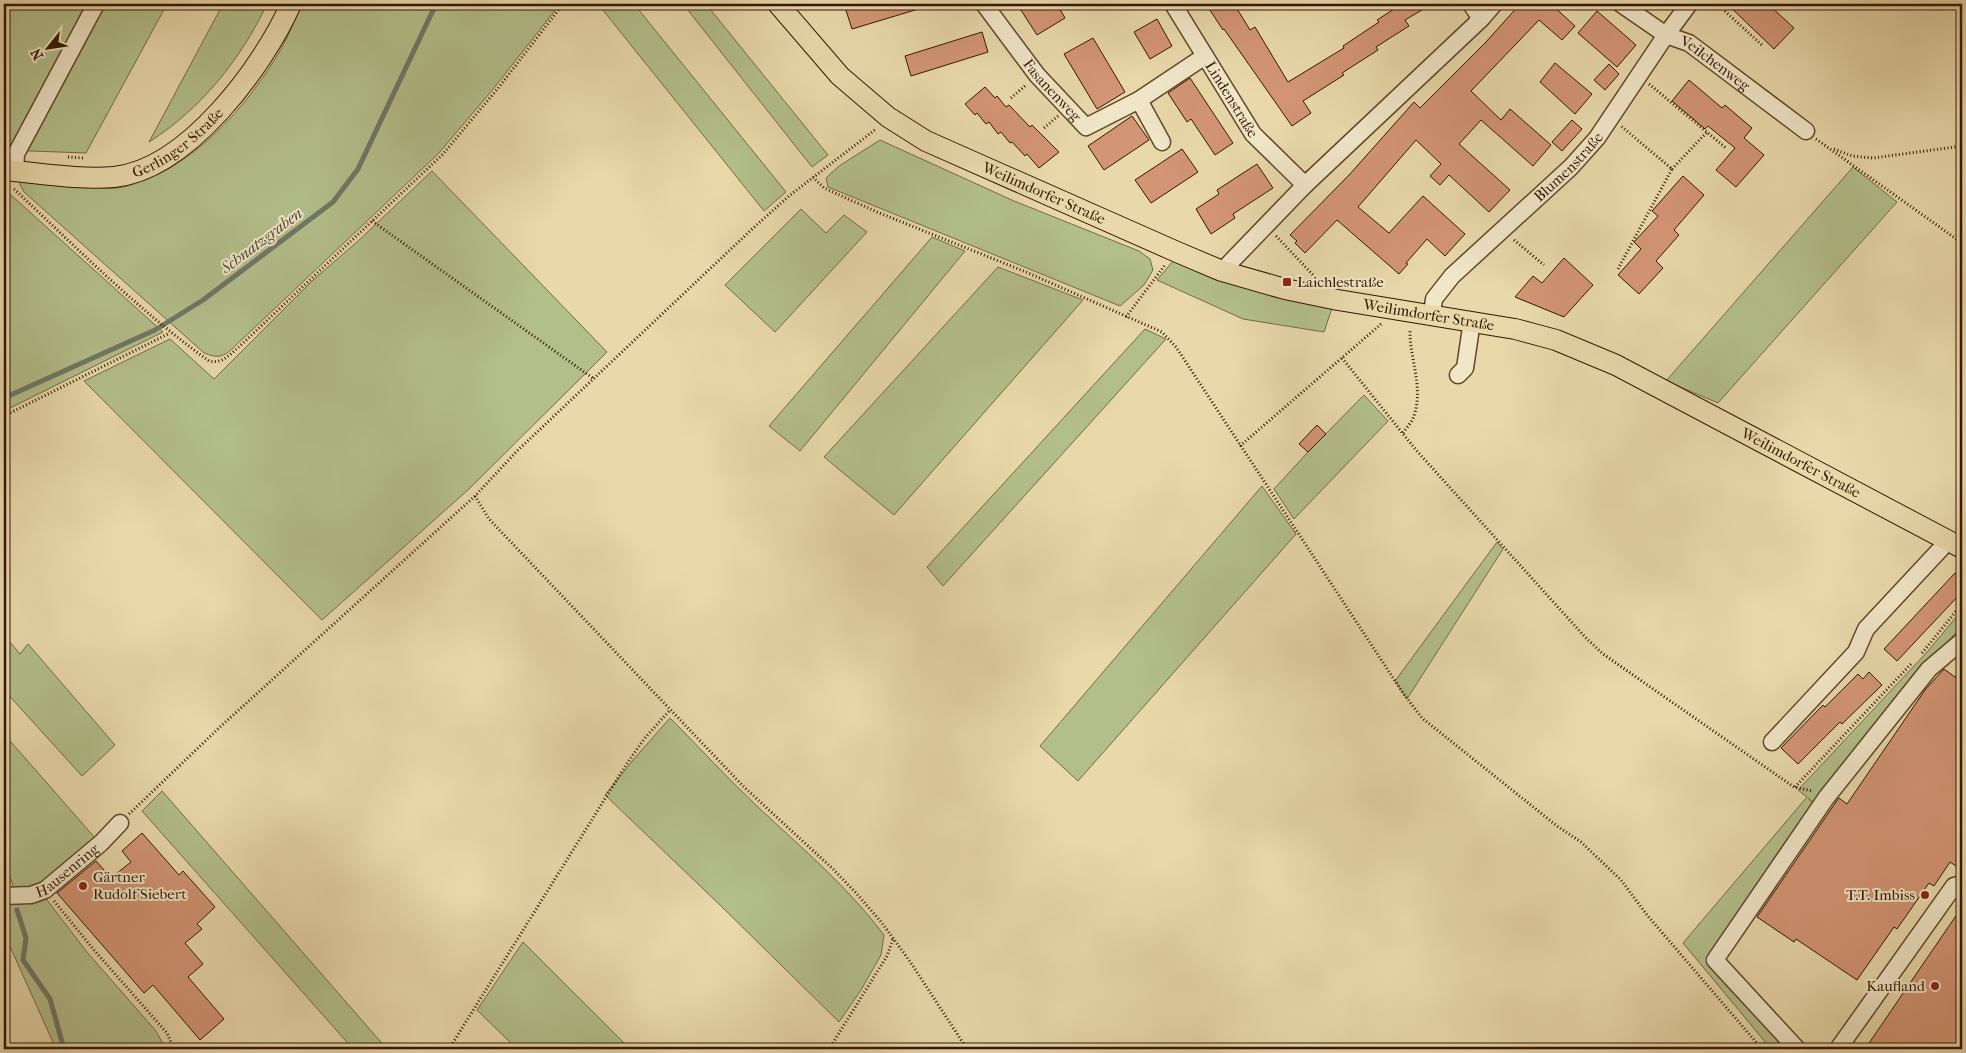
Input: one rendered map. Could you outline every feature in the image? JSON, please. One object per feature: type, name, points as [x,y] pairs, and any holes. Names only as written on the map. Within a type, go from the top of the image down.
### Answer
[{"type":"main road","name":"Gerlinger Straße","points":[[9,171],[80,176],[114,176],[140,171],[166,158],[194,135],[232,98],[263,56],[290,4]]},
{"type":"main road","name":"Weilimdorfer Straße","points":[[778,4],[840,76],[888,117],[926,140],[1177,252],[1222,270],[1285,289],[1515,329],[1556,340],[1616,365],[1955,544]]},
{"type":"street","points":[[9,171],[16,154],[96,4]]},
{"type":"street","name":"Fasanenweg","points":[[984,4],[1037,75],[1086,127],[1139,100],[1205,56]]},
{"type":"street","name":"Lindenstraße","points":[[1174,4],[1253,134],[1305,185]]},
{"type":"street","points":[[1471,4],[1481,19]]},
{"type":"street","points":[[1222,270],[1305,185],[1481,19],[1494,4]]},
{"type":"street","name":"Veilchenweg","points":[[1622,4],[1666,35],[1689,43],[1806,131]]},
{"type":"street","name":"Blumenstraße","points":[[1432,314],[1434,299],[1452,276],[1571,167],[1598,138],[1666,35],[1689,4]]},
{"type":"street","points":[[1139,100],[1162,142]]},
{"type":"street","points":[[1458,375],[1465,368],[1472,321]]},
{"type":"street","points":[[1772,742],[1856,652],[1866,629],[1955,544]]},
{"type":"street","points":[[1797,1049],[1715,960],[1826,798],[1929,669],[1962,641]]},
{"type":"street","name":"Hausenring","points":[[4,896],[31,895],[46,890],[101,843],[120,823]]},
{"type":"street","points":[[1838,1049],[1954,886],[1962,884]]},
{"type":"path","points":[[9,171],[10,186],[155,320],[209,361],[216,362],[225,359],[443,154],[499,87],[563,4]]},
{"type":"path","points":[[1717,4],[1763,46]]},
{"type":"path","points":[[1639,76],[1726,148]]},
{"type":"path","points":[[120,823],[220,727],[475,496],[517,451],[750,231],[813,177],[888,117]]},
{"type":"path","points":[[1611,118],[1672,169]]},
{"type":"path","points":[[1806,131],[1962,243]]},
{"type":"path","points":[[1618,269],[1672,169],[1707,132]]},
{"type":"path","points":[[1828,148],[1852,156],[1873,158],[1962,146]]},
{"type":"path","points":[[64,157],[88,158]]},
{"type":"path","points":[[813,177],[824,188],[877,212],[1026,272],[1162,332],[1176,347],[1403,693],[1422,718],[1557,826],[1581,842],[1621,880],[1647,915],[1762,1049]]},
{"type":"path","points":[[372,221],[594,379]]},
{"type":"path","points":[[1266,225],[1318,279]]},
{"type":"path","points":[[1502,230],[1544,265]]},
{"type":"path","points":[[1126,317],[1164,266],[1177,252]]},
{"type":"path","points":[[1240,446],[1383,322],[1387,308]]},
{"type":"path","points":[[1403,433],[1413,417],[1418,394],[1410,340],[1410,311]]},
{"type":"path","points":[[4,416],[170,333]]},
{"type":"path","points":[[1342,358],[1423,458],[1602,654],[1794,787],[1811,790]]},
{"type":"path","points":[[475,496],[489,519],[670,710],[743,786],[833,869],[870,909],[941,1007],[967,1049]]},
{"type":"path","points":[[1921,654],[1962,604]]},
{"type":"path","points":[[1794,787],[1915,660]]},
{"type":"path","points":[[449,1049],[626,765],[644,739],[670,710]]},
{"type":"path","points":[[46,890],[94,950],[168,1033],[174,1048],[184,1049]]},
{"type":"path","points":[[829,1049],[887,956],[893,939]]},
{"type":"green space","points":[[4,4],[167,4],[86,153],[4,150]]},
{"type":"green space","points":[[223,4],[267,4],[245,44],[218,81],[186,114],[149,142]]},
{"type":"green space","points":[[301,4],[560,4],[494,88],[439,153],[232,349],[222,356],[212,356],[204,353],[24,192],[20,185],[20,180],[118,188],[148,179],[171,167],[194,152],[215,134],[252,92],[281,49]]},
{"type":"green space","points":[[598,4],[634,4],[786,192],[764,211]]},
{"type":"green space","points":[[683,4],[706,4],[828,155],[812,167]]},
{"type":"green space","points":[[880,140],[1014,201],[1139,251],[1150,259],[1153,270],[1144,285],[1120,306],[828,187],[826,178],[839,166]]},
{"type":"green space","points":[[1853,167],[1897,202],[1718,403],[1666,381]]},
{"type":"green space","points":[[432,171],[607,352],[469,489],[322,620],[84,381],[170,339],[214,379],[313,280],[357,242]]},
{"type":"green space","points":[[11,195],[163,332],[4,411],[4,197]]},
{"type":"green space","points":[[801,209],[826,233],[844,215],[867,232],[775,332],[725,285]]},
{"type":"green space","points":[[932,237],[965,251],[800,451],[769,426]]},
{"type":"green space","points":[[1173,261],[1218,279],[1332,308],[1324,332],[1243,319],[1157,280]]},
{"type":"green space","points":[[998,267],[1083,300],[894,515],[824,457]]},
{"type":"green space","points":[[1145,329],[1166,339],[943,586],[927,567]]},
{"type":"green space","points":[[1364,395],[1388,421],[1294,519],[1274,489]]},
{"type":"green space","points":[[1262,486],[1296,534],[1078,781],[1040,746]]},
{"type":"green space","points":[[1497,542],[1503,549],[1407,699],[1395,681]]},
{"type":"green space","points":[[1962,610],[1962,626],[1901,693],[1816,804],[1808,798],[1818,809],[1715,960],[1790,1049],[1771,1049],[1683,943],[1807,797],[1798,790],[1928,651]]},
{"type":"green space","points":[[4,635],[20,654],[28,644],[115,745],[82,776],[4,690]]},
{"type":"green space","points":[[670,718],[748,797],[840,885],[884,935],[881,955],[861,990],[839,1022],[605,795]]},
{"type":"green space","points":[[4,734],[96,839],[37,888],[15,893],[11,879],[4,872]]},
{"type":"green space","points":[[162,791],[387,1049],[353,1049],[142,811]]},
{"type":"green space","points":[[44,896],[86,951],[156,1031],[166,1049],[56,1049],[4,933],[4,900]]},
{"type":"green space","points":[[523,942],[630,1049],[517,1049],[477,1010]]},
{"type":"building","points":[[844,4],[925,4],[925,7],[852,29]]},
{"type":"building","points":[[1017,4],[1057,4],[1065,18],[1037,35]]},
{"type":"building","points":[[1206,4],[1234,4],[1250,30],[1255,27],[1288,82],[1344,48],[1343,46],[1379,22],[1377,20],[1402,4],[1432,4],[1405,20],[1409,26],[1376,47],[1378,50],[1342,73],[1344,75],[1303,101],[1311,113],[1292,126]]},
{"type":"building","points":[[1520,4],[1551,4],[1575,26],[1562,40],[1539,20],[1471,91],[1501,120],[1510,109],[1551,145],[1533,166],[1481,120],[1459,144],[1510,190],[1489,212],[1449,175],[1440,185],[1430,176],[1441,164],[1416,140],[1358,207],[1389,233],[1423,196],[1465,234],[1445,256],[1427,239],[1399,274],[1337,220],[1305,253],[1295,243],[1297,241],[1290,235],[1350,174],[1414,102],[1420,108],[1486,42]]},
{"type":"building","points":[[1727,4],[1768,4],[1794,28],[1774,49]]},
{"type":"building","points":[[1597,11],[1636,45],[1617,67],[1578,33]]},
{"type":"building","points":[[1157,19],[1172,46],[1150,59],[1134,32]]},
{"type":"building","points":[[982,32],[988,52],[911,76],[905,56]]},
{"type":"building","points":[[1093,38],[1125,92],[1097,109],[1064,54]]},
{"type":"building","points":[[1555,63],[1592,94],[1575,114],[1540,82]]},
{"type":"building","points":[[1609,64],[1619,74],[1605,90],[1594,80]]},
{"type":"building","points":[[1190,78],[1233,143],[1215,155],[1191,119],[1187,122],[1168,93]]},
{"type":"building","points":[[1689,80],[1722,108],[1725,105],[1752,128],[1744,138],[1764,155],[1736,187],[1716,170],[1735,148],[1708,126],[1705,129],[1672,101]]},
{"type":"building","points":[[985,87],[995,98],[997,96],[1006,107],[1009,105],[1030,127],[1032,125],[1059,152],[1039,168],[1027,154],[1025,156],[1001,132],[998,134],[989,122],[986,124],[977,113],[975,115],[965,104]]},
{"type":"building","points":[[1132,116],[1149,140],[1104,170],[1088,146]]},
{"type":"building","points":[[1572,120],[1582,129],[1562,151],[1552,142]]},
{"type":"building","points":[[1182,149],[1198,172],[1151,203],[1135,180]]},
{"type":"building","points":[[1257,164],[1273,188],[1233,214],[1235,218],[1211,234],[1196,209],[1219,194],[1217,190]]},
{"type":"building","points":[[1683,176],[1704,195],[1674,230],[1679,235],[1656,261],[1663,268],[1639,294],[1618,275],[1641,249],[1634,242],[1658,216],[1652,211]]},
{"type":"building","points":[[1564,258],[1593,285],[1564,317],[1515,297],[1533,276],[1542,283]]},
{"type":"building","points":[[1317,425],[1326,434],[1308,452],[1299,444]]},
{"type":"building","points":[[1955,573],[1962,580],[1962,592],[1897,661],[1884,649]]},
{"type":"building","points":[[1944,669],[1962,682],[1962,858],[1956,866],[1950,862],[1934,886],[1929,883],[1897,929],[1894,927],[1857,980],[1796,939],[1794,942],[1757,917],[1839,798],[1847,804],[1925,690]]},
{"type":"building","points":[[1869,672],[1882,685],[1842,724],[1840,722],[1798,764],[1781,748],[1823,705],[1825,707],[1858,674],[1863,679]]},
{"type":"building","points":[[142,833],[179,875],[183,871],[215,907],[197,924],[202,929],[185,943],[203,964],[188,977],[224,1019],[200,1040],[153,985],[144,993],[57,893],[96,861],[111,878],[131,862],[122,851]]},
{"type":"building","name":"Kaufland","points":[[1962,907],[1962,1049],[1865,1049]]},
{"type":"waterway","name":"Schnatzgraben","points":[[4,398],[155,330],[203,300],[333,202],[358,169],[436,4]]},
{"type":"waterway","name":"Schnatzgraben","points":[[4,878],[8,882]]},
{"type":"waterway","name":"Schnatzgraben","points":[[17,910],[26,938],[23,960],[50,999],[64,1049]]},
{"type":"place","name":"Laichlestraße","points":[[1287,282]]},
{"type":"place","name":"Gärtner Rudolf Siebert","points":[[83,886]]},
{"type":"place","name":"T.T. Imbiss","points":[[1925,895]]},
{"type":"place","name":"Kaufland","points":[[1935,986]]}]
